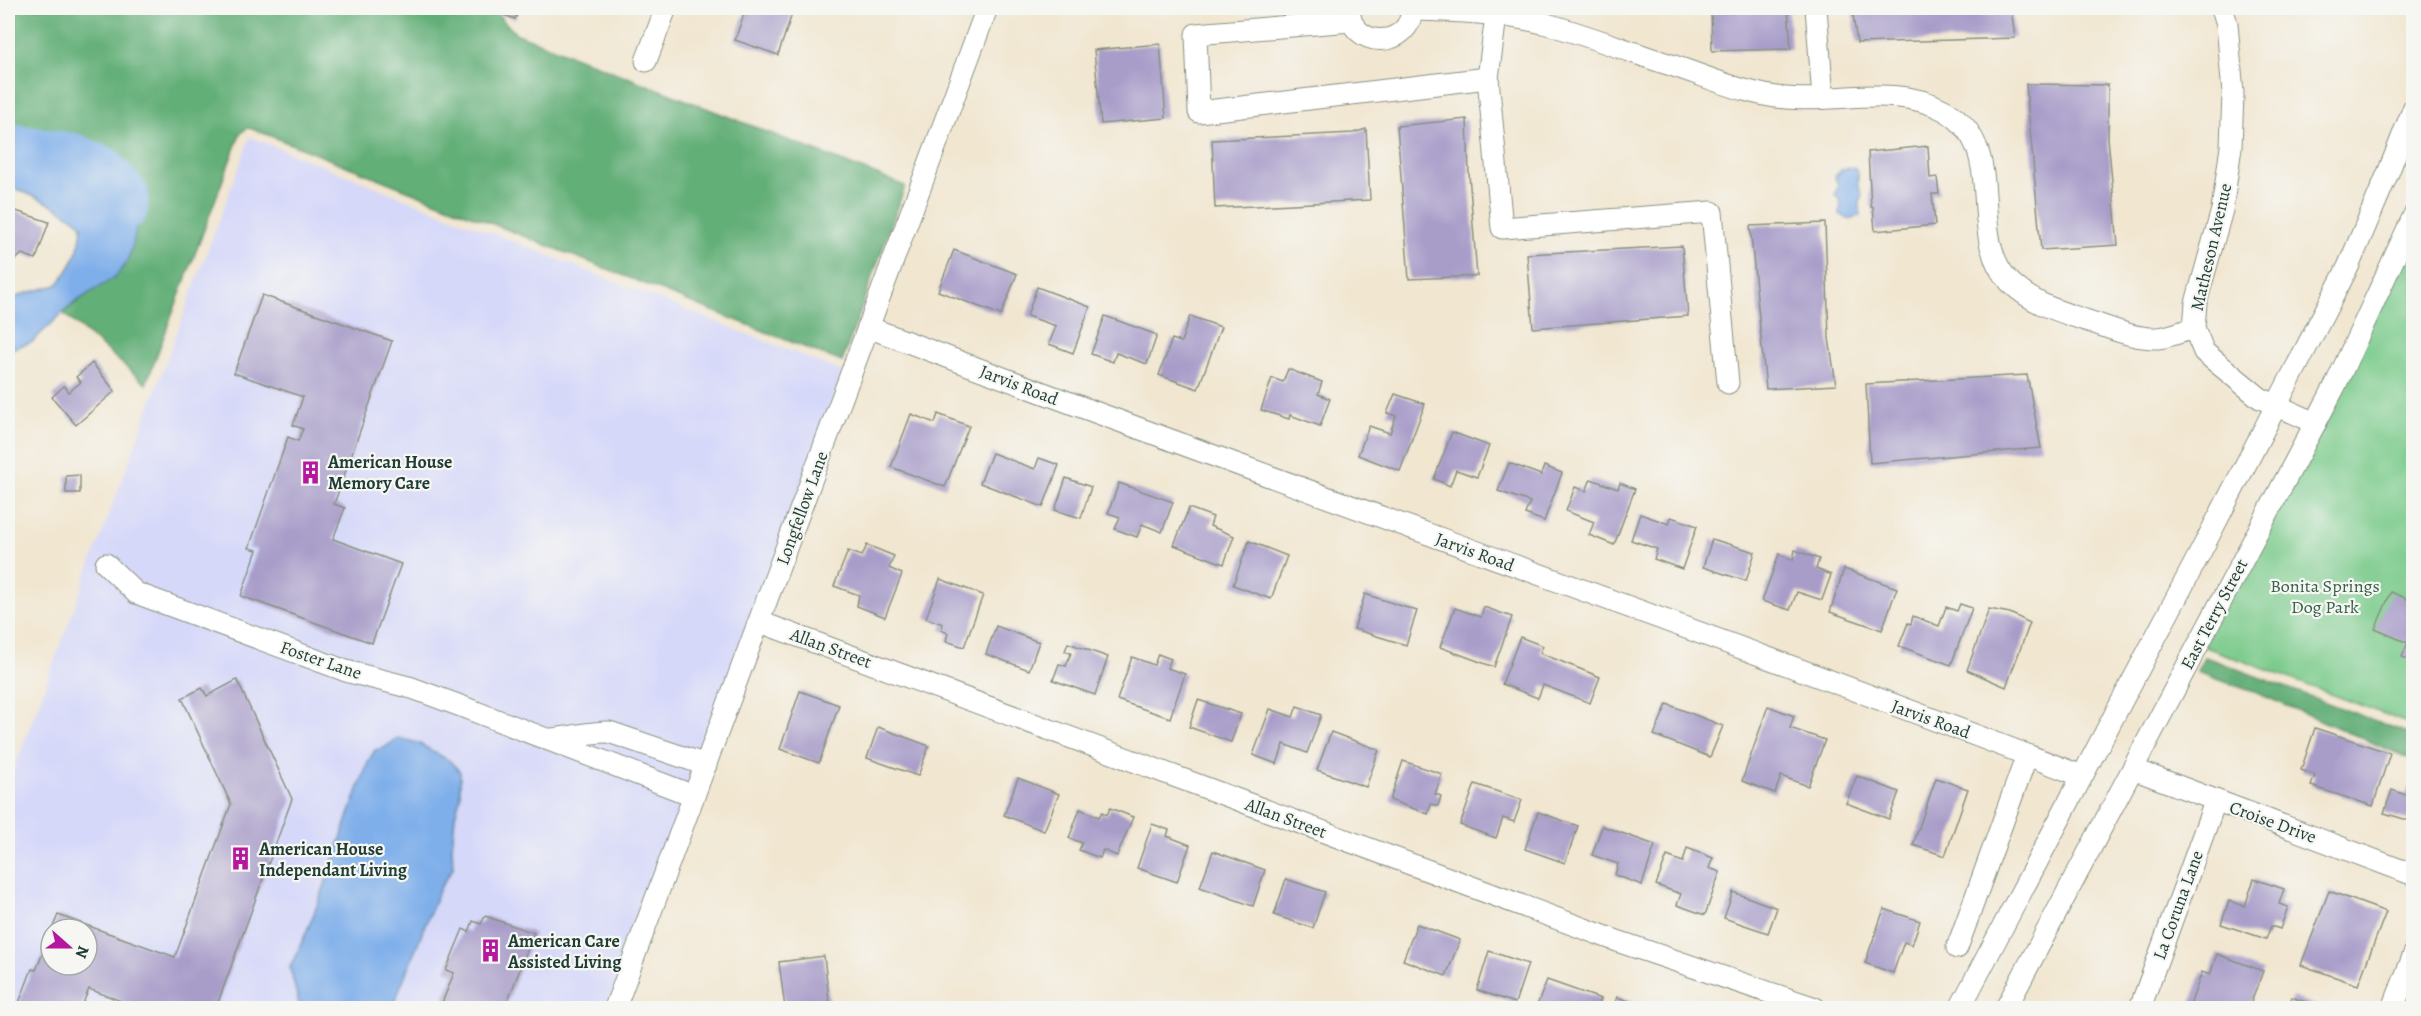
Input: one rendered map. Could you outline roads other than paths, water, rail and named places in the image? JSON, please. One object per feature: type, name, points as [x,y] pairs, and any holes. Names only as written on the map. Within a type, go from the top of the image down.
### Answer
[{"type":"street","points":[[646,61],[666,8]]},
{"type":"street","name":"Longfellow Lane","points":[[615,1008],[987,8]]},
{"type":"street","points":[[1816,8],[1823,98]]},
{"type":"street","name":"Matheson Avenue","points":[[2222,8],[2228,24],[2233,93],[2231,147],[2222,210],[2196,303],[2194,328],[2204,352],[2260,398],[2316,423]]},
{"type":"street","points":[[1488,78],[1199,112],[1196,34],[1350,14],[1365,36],[1386,40],[1404,30],[1410,21],[1412,9],[1497,11],[1766,95],[1786,98],[1898,97],[1914,99],[1943,110],[1959,120],[1977,146],[1982,165],[1991,243],[1998,265],[2008,280],[2030,297],[2055,310],[2139,337],[2160,338],[2194,328]]},
{"type":"street","points":[[1497,11],[1488,78],[1502,228],[1712,212],[1728,383]]},
{"type":"street","points":[[1960,1008],[2348,267],[2414,107]]},
{"type":"street","name":"East Terry Street","points":[[2006,1008],[2316,423],[2414,214]]},
{"type":"street","name":"Jarvis Road","points":[[868,327],[1094,414],[1710,636],[2082,776]]},
{"type":"street","name":"Foster Lane","points":[[106,564],[136,593],[346,671],[430,695],[694,796]]},
{"type":"street","name":"Allan Street","points":[[760,622],[1620,942],[1815,1008]]},
{"type":"street","name":"Foster Lane","points":[[547,740],[584,736],[597,731],[609,732],[706,765]]},
{"type":"street","points":[[1957,948],[2027,755]]},
{"type":"street","name":"Croise Drive","points":[[2133,769],[2215,802],[2299,830],[2414,875]]},
{"type":"street","name":"La Coruna Lane","points":[[2140,1008],[2215,802]]},
{"type":"street","points":[[2393,1008],[2414,954]]},
{"type":"water","points":[[8,144],[29,147],[62,160],[94,164],[111,170],[123,183],[139,213],[133,244],[126,264],[115,277],[72,304],[32,342],[8,350],[8,301],[23,294],[57,285],[75,257],[82,225],[56,207],[8,186]]},
{"type":"water","points":[[1854,167],[1858,173],[1858,186],[1862,194],[1860,216],[1848,219],[1840,214],[1841,201],[1835,195],[1838,186],[1835,177],[1842,169]]},
{"type":"water","points":[[398,738],[418,743],[450,761],[460,772],[460,798],[455,816],[452,847],[453,868],[440,888],[392,1008],[300,1008],[290,967],[323,891],[369,760],[375,750],[384,748]]},
{"type":"waterway","points":[[8,142],[73,152],[105,166],[129,193],[129,209]]},
{"type":"place","name":"American House Memory Care","points":[[310,472]]},
{"type":"place","name":"American House Independant Living","points":[[241,859]]},
{"type":"place","name":"American Care Assisted Living","points":[[490,951]]},
{"type":"park label","name":"Bonita Springs Dog Park","points":[[2325,596]]}]
